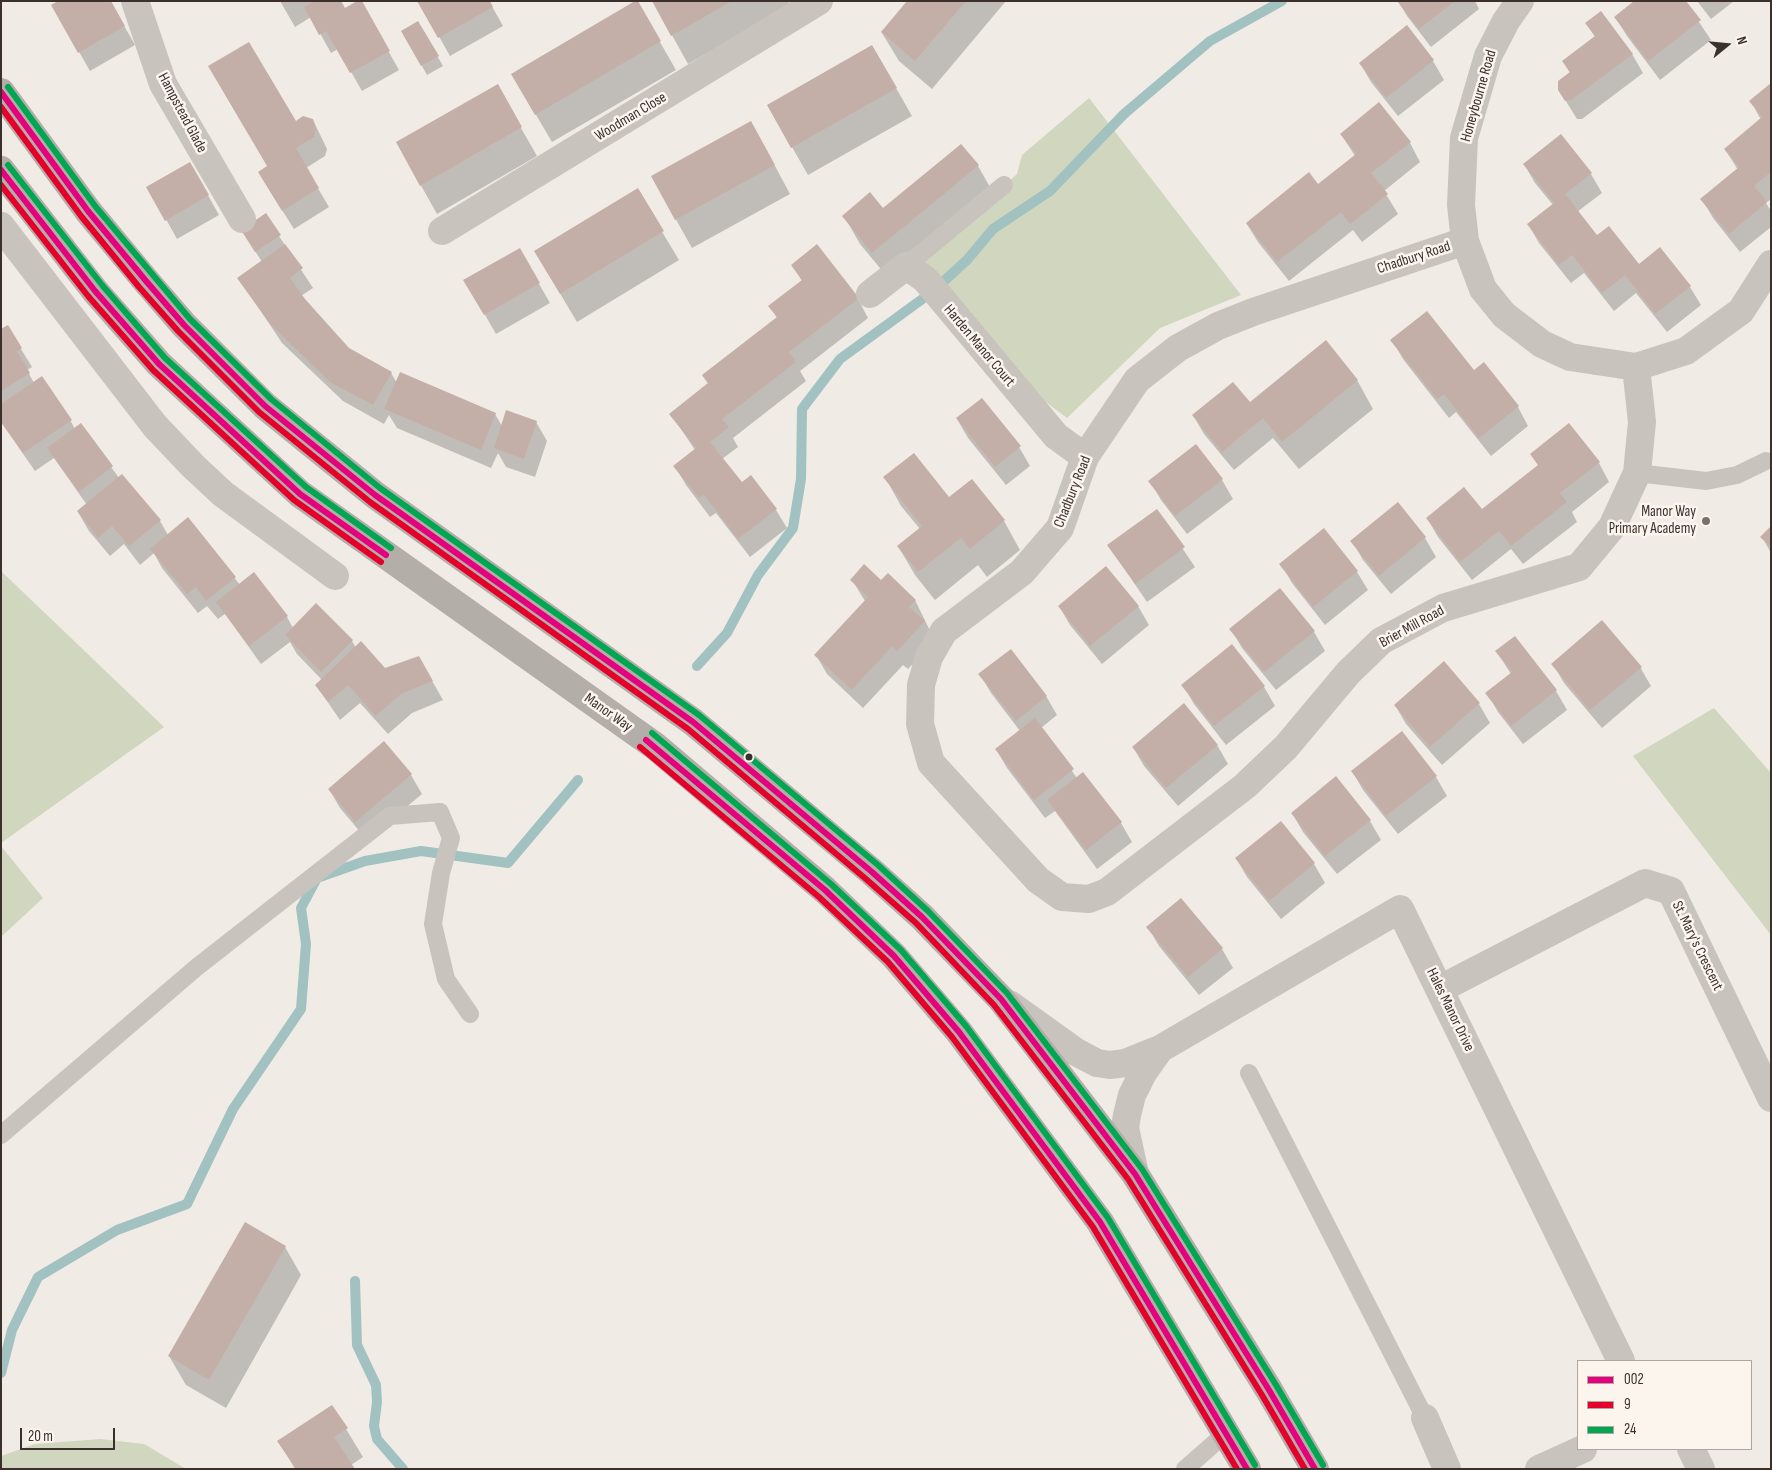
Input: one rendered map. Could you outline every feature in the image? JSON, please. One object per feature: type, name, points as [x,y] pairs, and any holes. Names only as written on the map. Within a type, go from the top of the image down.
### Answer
[{"type":"highway","points":[[1,92],[88,211],[140,274],[184,325],[264,406],[375,495],[693,722],[872,872],[922,917],[1001,999],[1135,1174],[1269,1390],[1315,1469]]},
{"type":"highway","name":"Manor Way","points":[[4,180],[95,291],[159,364],[300,494],[655,746],[825,890],[894,956],[959,1032],[1100,1222],[1247,1469]]},
{"type":"street","name":"Hampstead Glade","points":[[135,1],[163,84],[242,219]]},
{"type":"street","name":"Woodman Close","points":[[442,231],[820,1]]},
{"type":"street","name":"Honeybourne Road","points":[[1520,1],[1506,21],[1488,56],[1464,138],[1461,205],[1465,241],[1483,289],[1504,315],[1542,344],[1570,357],[1636,367],[1686,351],[1741,311],[1771,264]]},
{"type":"street","points":[[1,226],[155,426],[187,460],[223,494],[335,576]]},
{"type":"street","name":"Chadbury Road","points":[[1089,899],[1062,897],[1038,880],[931,763],[920,724],[921,685],[930,657],[944,631],[1022,572],[1060,528],[1085,457],[1137,380],[1178,348],[1218,326],[1253,312],[1465,241]]},
{"type":"street","points":[[870,294],[915,272]]},
{"type":"street","name":"Harden Manor Court","points":[[915,272],[943,302],[1056,436],[1085,457]]},
{"type":"street","name":"Brier Mill Road","points":[[1089,899],[1107,892],[1245,786],[1286,747],[1348,673],[1381,641],[1443,608],[1579,567],[1612,528],[1637,473],[1642,422],[1636,367]]},
{"type":"street","name":"St. Mary's Crescent","points":[[1440,989],[1645,882],[1671,891],[1771,1098]]},
{"type":"street","name":"Hales Manor Drive","points":[[1001,999],[1076,1052],[1097,1063],[1110,1065],[1124,1063],[1160,1049],[1400,909],[1621,1360]]},
{"type":"street","name":"Hales Manor Drive","points":[[1135,1174],[1125,1128],[1126,1115],[1140,1080],[1160,1049]]},
{"type":"street","points":[[1425,1418],[1448,1469]]},
{"type":"street","points":[[1540,1469],[1581,1450]]},
{"type":"street","points":[[1692,1450],[1701,1469]]},
{"type":"lane","points":[[915,272],[1004,185]]},
{"type":"lane","points":[[1637,473],[1706,481],[1737,474],[1766,462]]},
{"type":"lane","points":[[1,1135],[197,967],[390,816],[440,812],[451,838],[441,873],[433,924],[446,979],[470,1014]]},
{"type":"lane","points":[[1249,1073],[1425,1418]]},
{"type":"lane","points":[[1185,1469],[1226,1433]]},
{"type":"green space","points":[[1089,98],[1241,295],[1160,328],[1067,418],[1043,400],[922,258],[1017,174],[1022,155]]},
{"type":"green space","points":[[1,571],[164,727],[1,843]]},
{"type":"green space","points":[[1714,708],[1771,773],[1771,935],[1633,756]]},
{"type":"green space","points":[[1,846],[43,898],[1,937]]},
{"type":"green space","points":[[100,1439],[144,1444],[186,1469],[1,1469],[1,1456],[35,1444]]},
{"type":"building","points":[[58,1],[111,1],[125,26],[78,53],[51,5]]},
{"type":"building","points":[[314,1],[341,1],[345,8],[357,1],[362,1],[390,51],[350,73],[326,31],[319,35],[304,7]]},
{"type":"building","points":[[417,1],[490,1],[493,7],[438,38]]},
{"type":"building","points":[[638,1],[661,41],[535,115],[511,74]]},
{"type":"building","points":[[652,1],[732,1],[671,36]]},
{"type":"building","points":[[907,1],[966,1],[915,61],[881,32]]},
{"type":"building","points":[[1397,1],[1455,1],[1419,29]]},
{"type":"building","points":[[1634,1],[1686,1],[1701,20],[1648,61],[1614,17]]},
{"type":"building","points":[[1601,11],[1633,54],[1571,100],[1565,101],[1558,90],[1558,81],[1570,72],[1562,61],[1595,36],[1585,23]]},
{"type":"building","points":[[418,21],[439,56],[421,66],[401,31]]},
{"type":"building","points":[[1407,25],[1434,60],[1386,98],[1359,63]]},
{"type":"building","points":[[249,42],[296,121],[303,116],[313,119],[316,129],[314,137],[296,148],[319,188],[282,211],[258,172],[267,166],[208,66]]},
{"type":"building","points":[[872,45],[897,88],[791,148],[767,105]]},
{"type":"building","points":[[1771,83],[1771,172],[1754,186],[1767,202],[1729,234],[1700,199],[1739,167],[1724,149],[1762,117],[1749,101]]},
{"type":"building","points":[[498,84],[522,127],[420,186],[396,142]]},
{"type":"building","points":[[1379,102],[1411,142],[1371,173],[1388,194],[1350,224],[1341,212],[1277,262],[1246,223],[1309,172],[1318,184],[1356,154],[1340,134]]},
{"type":"building","points":[[751,121],[775,165],[675,220],[651,176]]},
{"type":"building","points":[[1561,134],[1592,173],[1565,194],[1597,235],[1609,226],[1639,264],[1660,247],[1691,286],[1655,314],[1625,275],[1602,293],[1572,255],[1559,265],[1527,224],[1554,203],[1523,164]]},
{"type":"building","points":[[961,144],[979,165],[872,253],[842,216],[870,192],[883,208]]},
{"type":"building","points":[[190,162],[209,195],[165,221],[146,187]]},
{"type":"building","points":[[638,188],[664,231],[560,294],[534,251]]},
{"type":"building","points":[[266,213],[281,235],[255,252],[241,230]]},
{"type":"building","points":[[285,244],[303,268],[290,278],[305,299],[349,348],[392,372],[373,405],[330,382],[270,324],[237,278]]},
{"type":"building","points":[[817,244],[859,298],[789,352],[796,362],[722,419],[729,427],[710,442],[742,482],[751,475],[777,509],[738,539],[704,495],[699,498],[673,466],[696,448],[669,414],[708,383],[702,375],[777,317],[768,306],[802,280],[791,265]]},
{"type":"building","points":[[520,248],[540,283],[484,315],[463,280]]},
{"type":"building","points":[[1427,311],[1474,370],[1484,362],[1519,406],[1479,438],[1444,394],[1437,399],[1390,340]]},
{"type":"building","points":[[8,325],[22,348],[17,351],[30,373],[1,391],[1,329]]},
{"type":"building","points":[[1326,340],[1358,380],[1282,442],[1263,418],[1222,452],[1192,415],[1233,382],[1250,402]]},
{"type":"building","points":[[400,372],[496,413],[481,450],[384,409]]},
{"type":"building","points":[[42,376],[72,420],[23,453],[1,422],[1,404]]},
{"type":"building","points":[[982,398],[1021,446],[995,467],[956,418]]},
{"type":"building","points":[[506,410],[537,421],[524,459],[494,448]]},
{"type":"building","points":[[81,423],[113,466],[79,492],[47,448]]},
{"type":"building","points":[[1569,423],[1600,462],[1560,493],[1567,502],[1511,546],[1499,531],[1460,562],[1426,518],[1464,487],[1482,509],[1538,465],[1530,454]]},
{"type":"building","points":[[1196,444],[1223,479],[1175,516],[1148,481]]},
{"type":"building","points":[[914,453],[949,497],[972,479],[1005,520],[970,549],[961,538],[918,572],[897,546],[922,526],[883,477]]},
{"type":"building","points":[[122,474],[161,520],[129,546],[112,526],[98,538],[77,511]]},
{"type":"building","points":[[1398,502],[1426,537],[1379,576],[1350,541]]},
{"type":"building","points":[[1157,509],[1185,547],[1135,584],[1107,545]]},
{"type":"building","points":[[188,517],[236,577],[206,601],[196,587],[187,594],[150,549]]},
{"type":"building","points":[[1771,526],[1771,547],[1760,537]]},
{"type":"building","points":[[1324,528],[1358,571],[1313,607],[1279,564]]},
{"type":"building","points":[[864,564],[881,580],[888,573],[916,600],[909,607],[925,621],[897,651],[892,646],[852,690],[814,655],[868,597],[850,580]]},
{"type":"building","points":[[1106,566],[1139,606],[1090,646],[1058,606]]},
{"type":"building","points":[[254,572],[288,616],[249,646],[216,602]]},
{"type":"building","points":[[1280,588],[1315,631],[1264,672],[1229,629]]},
{"type":"building","points":[[316,603],[353,640],[321,672],[285,635]]},
{"type":"building","points":[[1602,620],[1642,667],[1590,710],[1551,664]]},
{"type":"building","points":[[1515,636],[1557,690],[1511,726],[1485,693],[1512,672],[1495,651]]},
{"type":"building","points":[[361,641],[385,668],[419,656],[433,681],[401,694],[376,716],[348,685],[328,702],[315,685]]},
{"type":"building","points":[[1232,644],[1265,686],[1214,726],[1181,685]]},
{"type":"building","points":[[1011,649],[1047,696],[1016,721],[978,674]]},
{"type":"building","points":[[1444,661],[1480,703],[1430,747],[1394,705]]},
{"type":"building","points":[[1184,703],[1218,745],[1166,788],[1132,747]]},
{"type":"building","points":[[1035,718],[1074,769],[1034,800],[995,749]]},
{"type":"building","points":[[1402,731],[1437,776],[1386,816],[1351,771]]},
{"type":"building","points":[[384,741],[412,774],[355,822],[328,789]]},
{"type":"building","points":[[1083,772],[1122,822],[1086,850],[1047,800]]},
{"type":"building","points":[[1336,776],[1371,820],[1325,856],[1291,813]]},
{"type":"building","points":[[1281,821],[1315,863],[1269,901],[1235,858]]},
{"type":"building","points":[[1181,898],[1223,948],[1188,977],[1146,927]]},
{"type":"building","points":[[245,1222],[286,1246],[209,1380],[168,1356]]},
{"type":"building","points":[[332,1405],[348,1428],[334,1437],[355,1469],[296,1469],[277,1441]]},
{"type":"waterway","points":[[697,666],[727,633],[758,575],[793,528],[801,479],[802,409],[840,359],[932,292],[967,260],[993,229],[1050,191],[1124,114],[1210,41],[1282,1]]},
{"type":"waterway","points":[[1,1373],[12,1330],[38,1277],[117,1230],[187,1204],[233,1109],[301,1009],[306,944],[301,908],[317,878],[365,861],[421,851],[508,863],[578,780]]},
{"type":"waterway","points":[[355,1281],[357,1345],[376,1385],[377,1402],[374,1426],[377,1439],[403,1469]]},
{"type":"transit line","name":"24","points":[[8,87],[95,206],[190,319],[271,399],[380,488],[699,715],[878,865],[928,911],[1007,993],[1142,1169],[1276,1385],[1323,1465]]},
{"type":"transit line","name":"002","points":[[1,92],[88,211],[146,281],[184,325],[265,406],[375,495],[693,722],[872,872],[922,917],[1001,999],[1135,1174],[1269,1390],[1315,1469]]},
{"type":"transit line","name":"9","points":[[1,107],[81,216],[139,287],[178,331],[259,412],[370,502],[688,729],[916,923],[994,1005],[1128,1179],[1262,1395],[1305,1469]]},
{"type":"transit line","name":"24","points":[[8,165],[102,285],[165,358],[306,487],[391,548]]},
{"type":"transit line","name":"002","points":[[1,170],[95,291],[159,364],[300,494],[386,555]]},
{"type":"transit line","name":"9","points":[[1,185],[88,296],[153,370],[294,500],[381,562]]},
{"type":"transit line","name":"24","points":[[652,733],[831,884],[901,950],[966,1026],[1108,1218],[1255,1465]]},
{"type":"transit line","name":"002","points":[[646,740],[825,890],[894,956],[959,1032],[1100,1222],[1247,1469]]},
{"type":"transit line","name":"9","points":[[640,747],[819,897],[888,962],[952,1037],[1093,1227],[1237,1469]]},
{"type":"place","name":"Manor Way Primary Academy","points":[[1706,521]]}]
